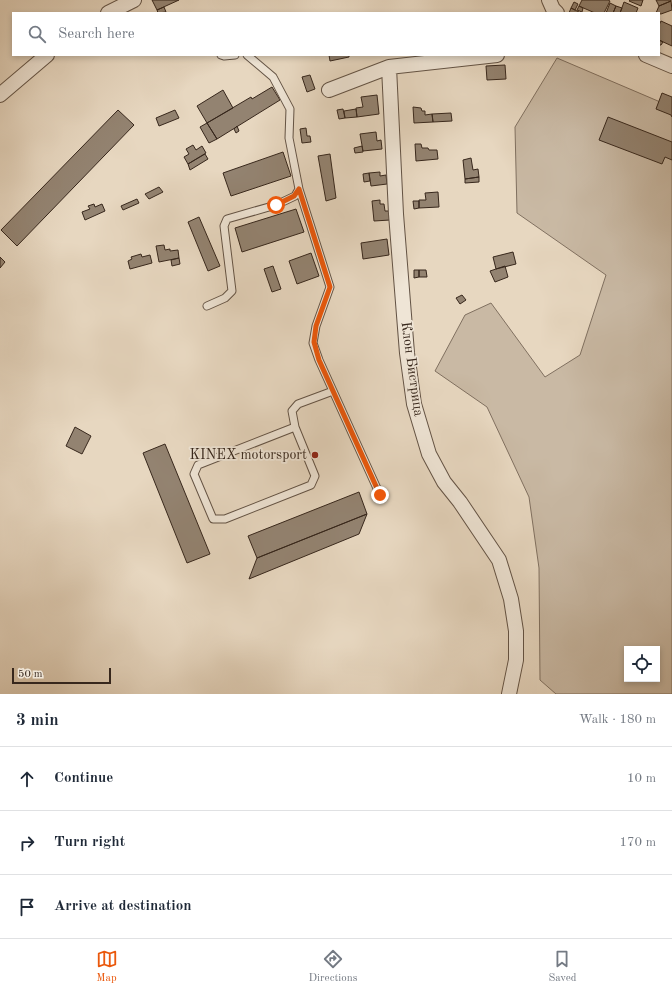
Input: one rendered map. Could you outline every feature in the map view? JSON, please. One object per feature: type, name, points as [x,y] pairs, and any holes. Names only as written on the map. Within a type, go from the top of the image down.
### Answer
[{"type":"street","points":[[549,0],[552,9],[556,12]]},
{"type":"street","points":[[111,12],[127,6]]},
{"type":"street","points":[[0,95],[46,56]]},
{"type":"street","points":[[329,90],[389,67],[488,56]]},
{"type":"street","points":[[648,56],[672,66]]},
{"type":"street","name":"Клон Бистрица","points":[[389,67],[396,214],[407,353],[414,404],[429,454],[444,482],[460,502],[499,560],[511,599],[516,631],[516,660],[509,694]]},
{"type":"lane","points":[[248,56],[273,77],[290,109],[289,138],[299,189],[330,287],[316,326],[314,342],[319,360],[380,495]]},
{"type":"lane","points":[[207,306],[225,298],[232,291],[224,226],[227,219],[276,205],[294,196],[299,189]]},
{"type":"lane","points":[[295,428],[198,465],[194,474],[213,519],[225,519],[311,485],[315,476],[295,428],[292,410],[298,404],[333,391]]},
{"type":"shaded area","points":[[557,58],[672,107],[672,694],[556,694],[540,680],[539,568],[529,497],[487,407],[435,371],[465,315],[491,303],[545,377],[580,355],[606,275],[517,213],[515,127]]},
{"type":"building","points":[[152,0],[179,0],[157,10]]},
{"type":"building","points":[[582,0],[610,1],[604,12],[593,12],[579,6]]},
{"type":"building","points":[[643,0],[641,6],[629,1]]},
{"type":"building","points":[[656,0],[671,0],[671,1],[659,6]]},
{"type":"building","points":[[671,1],[672,10],[660,14],[660,12],[656,12],[659,6]]},
{"type":"building","points":[[574,2],[578,4],[575,10],[571,8]]},
{"type":"building","points":[[624,2],[638,8],[636,12],[620,12]]},
{"type":"building","points":[[610,3],[616,6],[613,12],[606,12]]},
{"type":"building","points":[[579,6],[583,8],[582,12],[577,10]]},
{"type":"building","points":[[616,6],[622,8],[620,12],[613,12]]},
{"type":"building","points":[[164,7],[166,12],[158,12],[157,10]]},
{"type":"building","points":[[571,8],[579,12],[569,12]]},
{"type":"building","points":[[661,21],[672,26],[672,46],[660,40]]},
{"type":"building","points":[[329,56],[349,56],[349,57],[330,61]]},
{"type":"building","points":[[505,65],[506,79],[487,80],[486,66]]},
{"type":"building","points":[[310,75],[315,89],[307,92],[302,77]]},
{"type":"building","points":[[272,87],[280,100],[217,139],[207,123],[251,97],[252,99]]},
{"type":"building","points":[[223,90],[233,108],[207,123],[197,106]]},
{"type":"building","points":[[662,93],[672,97],[672,117],[671,115],[656,109]]},
{"type":"building","points":[[377,95],[379,114],[357,117],[356,108],[363,107],[361,97]]},
{"type":"building","points":[[413,107],[421,108],[422,111],[425,111],[425,115],[432,114],[433,122],[414,123]]},
{"type":"building","points":[[343,109],[345,118],[339,119],[337,110]]},
{"type":"building","points":[[356,109],[357,117],[345,118],[344,111]]},
{"type":"building","points":[[118,110],[134,125],[17,246],[1,230]]},
{"type":"building","points":[[175,110],[179,118],[159,126],[156,118]]},
{"type":"building","points":[[451,113],[452,121],[433,122],[432,114]]},
{"type":"building","points":[[608,117],[672,142],[672,160],[665,157],[662,164],[599,140]]},
{"type":"building","points":[[207,123],[217,139],[209,143],[200,127]]},
{"type":"building","points":[[237,126],[239,131],[236,133],[234,129]]},
{"type":"building","points":[[306,128],[307,136],[310,136],[311,142],[302,143],[300,129]]},
{"type":"building","points":[[376,132],[377,141],[381,140],[382,149],[363,151],[360,134]]},
{"type":"building","points":[[415,144],[421,144],[422,148],[428,148],[429,150],[437,150],[438,159],[416,161]]},
{"type":"building","points":[[193,145],[196,150],[202,146],[206,153],[188,164],[184,157],[189,154],[186,149]]},
{"type":"building","points":[[362,146],[363,152],[355,153],[354,148]]},
{"type":"building","points":[[283,152],[291,176],[231,196],[223,173]]},
{"type":"building","points":[[205,154],[208,159],[190,170],[188,164]]},
{"type":"building","points":[[330,154],[336,198],[326,201],[318,156]]},
{"type":"building","points":[[471,158],[473,170],[478,169],[479,177],[465,179],[463,160]]},
{"type":"building","points":[[380,172],[380,176],[386,175],[387,184],[371,186],[369,173]]},
{"type":"building","points":[[369,173],[370,181],[364,182],[363,174]]},
{"type":"building","points":[[479,177],[479,182],[465,183],[465,179]]},
{"type":"building","points":[[159,187],[163,192],[149,199],[145,194]]},
{"type":"building","points":[[438,192],[439,207],[419,208],[419,200],[426,200],[425,193]]},
{"type":"building","points":[[137,199],[139,203],[123,210],[121,206]]},
{"type":"building","points":[[380,200],[380,204],[384,204],[385,211],[389,211],[390,220],[374,221],[372,201]]},
{"type":"building","points":[[413,201],[419,201],[419,208],[414,209]]},
{"type":"building","points":[[94,204],[95,207],[102,204],[105,211],[85,220],[82,212],[90,209],[88,206]]},
{"type":"building","points":[[296,209],[304,232],[242,252],[235,228]]},
{"type":"building","points":[[199,217],[220,266],[208,271],[188,222]]},
{"type":"building","points":[[387,239],[389,255],[363,259],[361,243]]},
{"type":"building","points":[[164,245],[165,250],[178,250],[179,258],[159,262],[156,246]]},
{"type":"building","points":[[513,252],[516,264],[496,269],[493,257]]},
{"type":"building","points":[[311,253],[319,276],[297,284],[289,261]]},
{"type":"building","points":[[141,254],[142,257],[150,255],[152,263],[130,269],[128,261],[132,259],[131,257]]},
{"type":"building","points":[[0,257],[5,262],[0,268]]},
{"type":"building","points":[[179,258],[180,264],[172,266],[171,260]]},
{"type":"building","points":[[273,266],[281,289],[272,292],[264,269]]},
{"type":"building","points":[[505,266],[508,277],[495,282],[490,271]]},
{"type":"building","points":[[414,270],[419,270],[419,277],[414,278]]},
{"type":"building","points":[[419,270],[426,270],[427,277],[419,277]]},
{"type":"building","points":[[462,295],[466,300],[460,304],[456,298]]},
{"type":"building","points":[[75,427],[91,436],[82,454],[66,446]]},
{"type":"building","points":[[165,444],[210,554],[187,563],[143,453]]},
{"type":"building","points":[[359,492],[367,514],[257,558],[248,536]]},
{"type":"building","points":[[367,514],[359,534],[249,579],[257,558]]},
{"type":"place","name":"KINEX motorsport","points":[[315,455]]},
{"type":"route","points":[[276,205],[294,196],[299,189],[330,287],[316,326],[314,342],[319,360],[380,495]]}]
